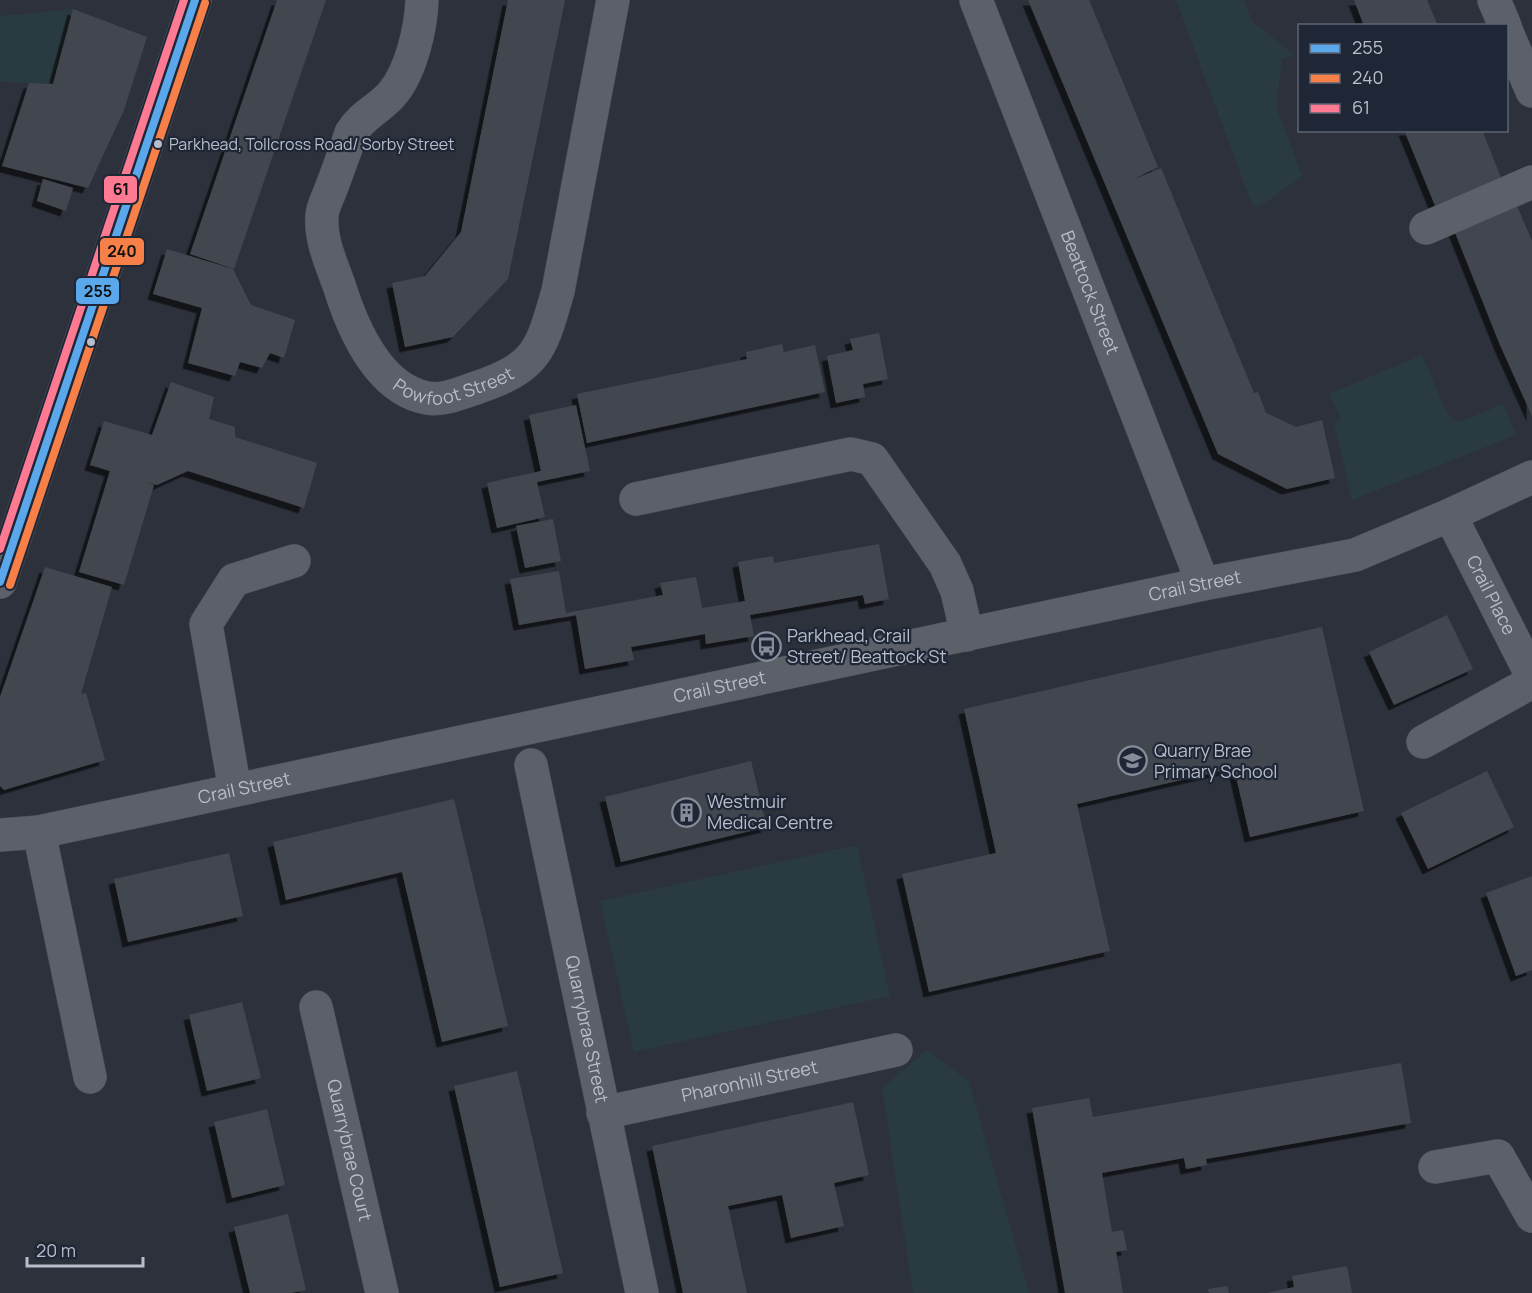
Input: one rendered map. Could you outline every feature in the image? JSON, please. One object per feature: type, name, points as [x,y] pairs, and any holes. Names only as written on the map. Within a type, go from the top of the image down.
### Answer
[{"type":"street","points":[[0,582],[195,0]]},
{"type":"street","name":"Powfoot Street","points":[[422,0],[420,22],[401,81],[391,95],[359,121],[351,133],[322,214],[325,243],[351,321],[366,348],[388,378],[410,392],[428,399],[448,397],[515,372],[535,355],[547,331],[558,291],[613,0]]},
{"type":"street","name":"Beattock Street","points":[[976,0],[1203,584]]},
{"type":"street","points":[[1494,0],[1508,24]]},
{"type":"street","points":[[1514,35],[1532,91]]},
{"type":"street","points":[[1426,228],[1532,182]]},
{"type":"street","points":[[636,499],[851,454],[872,459],[945,564],[957,591],[967,635]]},
{"type":"street","name":"Crail Street","points":[[0,835],[39,832],[1203,584],[1355,555],[1532,477]]},
{"type":"street","name":"Crail Place","points":[[1450,515],[1532,676]]},
{"type":"street","points":[[234,790],[206,624],[234,580],[294,561]]},
{"type":"street","points":[[1424,742],[1532,682]]},
{"type":"street","name":"Quarrybrae Street","points":[[531,765],[642,1293]]},
{"type":"street","points":[[39,832],[90,1077]]},
{"type":"street","name":"Quarrybrae Court","points":[[316,1007],[382,1293]]},
{"type":"street","name":"Pharonhill Street","points":[[603,1113],[896,1050]]},
{"type":"street","points":[[1435,1167],[1498,1156],[1532,1216]]},
{"type":"shaded area","points":[[1176,0],[1244,0],[1252,21],[1294,55],[1282,60],[1276,106],[1302,176],[1265,203],[1253,207]]},
{"type":"shaded area","points":[[73,9],[53,84],[0,82],[0,16]]},
{"type":"shaded area","points":[[1422,355],[1448,415],[1455,420],[1462,421],[1503,404],[1516,435],[1352,500],[1334,424],[1341,419],[1329,394]]},
{"type":"shaded area","points":[[857,845],[890,996],[634,1052],[600,901]]},
{"type":"shaded area","points":[[927,1050],[969,1081],[1029,1293],[913,1293],[882,1088]]},
{"type":"building","points":[[277,0],[326,0],[234,269],[190,254]]},
{"type":"building","points":[[508,0],[565,0],[508,279],[453,337],[405,347],[392,283],[425,276],[461,232]]},
{"type":"building","points":[[1028,0],[1089,0],[1158,167],[1132,180],[1161,168],[1254,393],[1258,392],[1266,413],[1296,427],[1322,420],[1335,478],[1287,489],[1218,454]]},
{"type":"building","points":[[1354,0],[1427,0],[1437,24],[1363,24]]},
{"type":"building","points":[[73,9],[147,37],[124,110],[88,188],[2,166],[29,83],[53,84]]},
{"type":"building","points":[[1405,132],[1483,132],[1504,185],[1438,213]]},
{"type":"building","points":[[43,179],[73,188],[66,211],[37,201]]},
{"type":"building","points":[[1515,201],[1532,241],[1532,416],[1500,345],[1454,230]]},
{"type":"building","points":[[167,249],[233,269],[251,305],[295,320],[284,358],[270,353],[262,368],[240,362],[235,376],[188,363],[202,308],[153,294]]},
{"type":"building","points":[[879,333],[888,379],[863,384],[865,397],[836,403],[827,356],[853,350],[850,339]]},
{"type":"building","points":[[782,344],[784,352],[815,345],[825,392],[587,443],[577,394],[747,359],[746,352]]},
{"type":"building","points":[[171,382],[214,397],[209,419],[235,427],[235,437],[317,463],[304,508],[188,471],[157,485],[147,482],[154,485],[124,585],[79,572],[110,471],[90,465],[104,421],[152,435]]},
{"type":"building","points":[[576,405],[590,471],[537,482],[545,517],[497,528],[487,483],[541,471],[529,415]]},
{"type":"building","points":[[553,519],[561,561],[525,568],[516,526]]},
{"type":"building","points":[[879,544],[889,599],[865,604],[863,595],[750,615],[754,636],[706,644],[705,634],[631,647],[634,660],[585,669],[576,615],[519,625],[510,579],[559,571],[566,613],[663,595],[660,583],[696,577],[702,608],[745,601],[738,562],[773,556],[774,563]]},
{"type":"building","points":[[45,567],[112,587],[81,694],[86,693],[105,760],[4,790],[0,786],[0,697]]},
{"type":"building","points":[[1447,615],[1473,669],[1394,705],[1369,652]]},
{"type":"building","points":[[1322,627],[1364,811],[1250,837],[1234,768],[1077,804],[1110,951],[929,992],[902,874],[996,853],[964,709]]},
{"type":"building","name":"Westmuir Medical Centre","points":[[751,761],[767,827],[621,862],[605,797]]},
{"type":"building","points":[[1487,771],[1514,827],[1428,869],[1401,813]]},
{"type":"building","points":[[454,799],[508,1026],[442,1042],[402,872],[286,900],[273,842]]},
{"type":"building","points":[[229,853],[243,916],[128,942],[114,879]]},
{"type":"building","points":[[1532,876],[1532,970],[1516,976],[1486,893]]},
{"type":"building","points":[[242,1002],[261,1078],[207,1091],[189,1015]]},
{"type":"building","points":[[1401,1063],[1411,1123],[1206,1159],[1207,1165],[1186,1169],[1184,1158],[1102,1173],[1112,1232],[1123,1230],[1127,1250],[1116,1252],[1123,1293],[1065,1293],[1032,1108],[1089,1098],[1093,1117]]},
{"type":"building","points":[[517,1071],[563,1273],[500,1287],[454,1086]]},
{"type":"building","points":[[853,1102],[869,1175],[834,1183],[844,1226],[791,1238],[782,1195],[728,1206],[747,1293],[683,1293],[652,1146]]},
{"type":"building","points":[[267,1109],[285,1185],[232,1198],[214,1122]]},
{"type":"building","points":[[288,1214],[306,1290],[291,1293],[250,1293],[234,1227]]},
{"type":"building","points":[[1347,1266],[1352,1293],[1267,1293],[1294,1287],[1292,1276]]},
{"type":"building","points":[[1227,1286],[1229,1293],[1209,1293],[1208,1289]]},
{"type":"transit line","name":"61","points":[[0,549],[184,0]]},
{"type":"transit line","name":"255","points":[[0,582],[195,0]]},
{"type":"transit line","name":"240","points":[[10,585],[205,3]]},
{"type":"place","name":"Parkhead, Tollcross Road/ Sorby Street","points":[[158,144]]},
{"type":"place","name":"Parkhead, Crail Street/ Beattock St","points":[[766,646]]},
{"type":"place","name":"Quarry Brae Primary School","points":[[1133,761]]},
{"type":"place","name":"Westmuir Medical Centre","points":[[686,812]]}]
